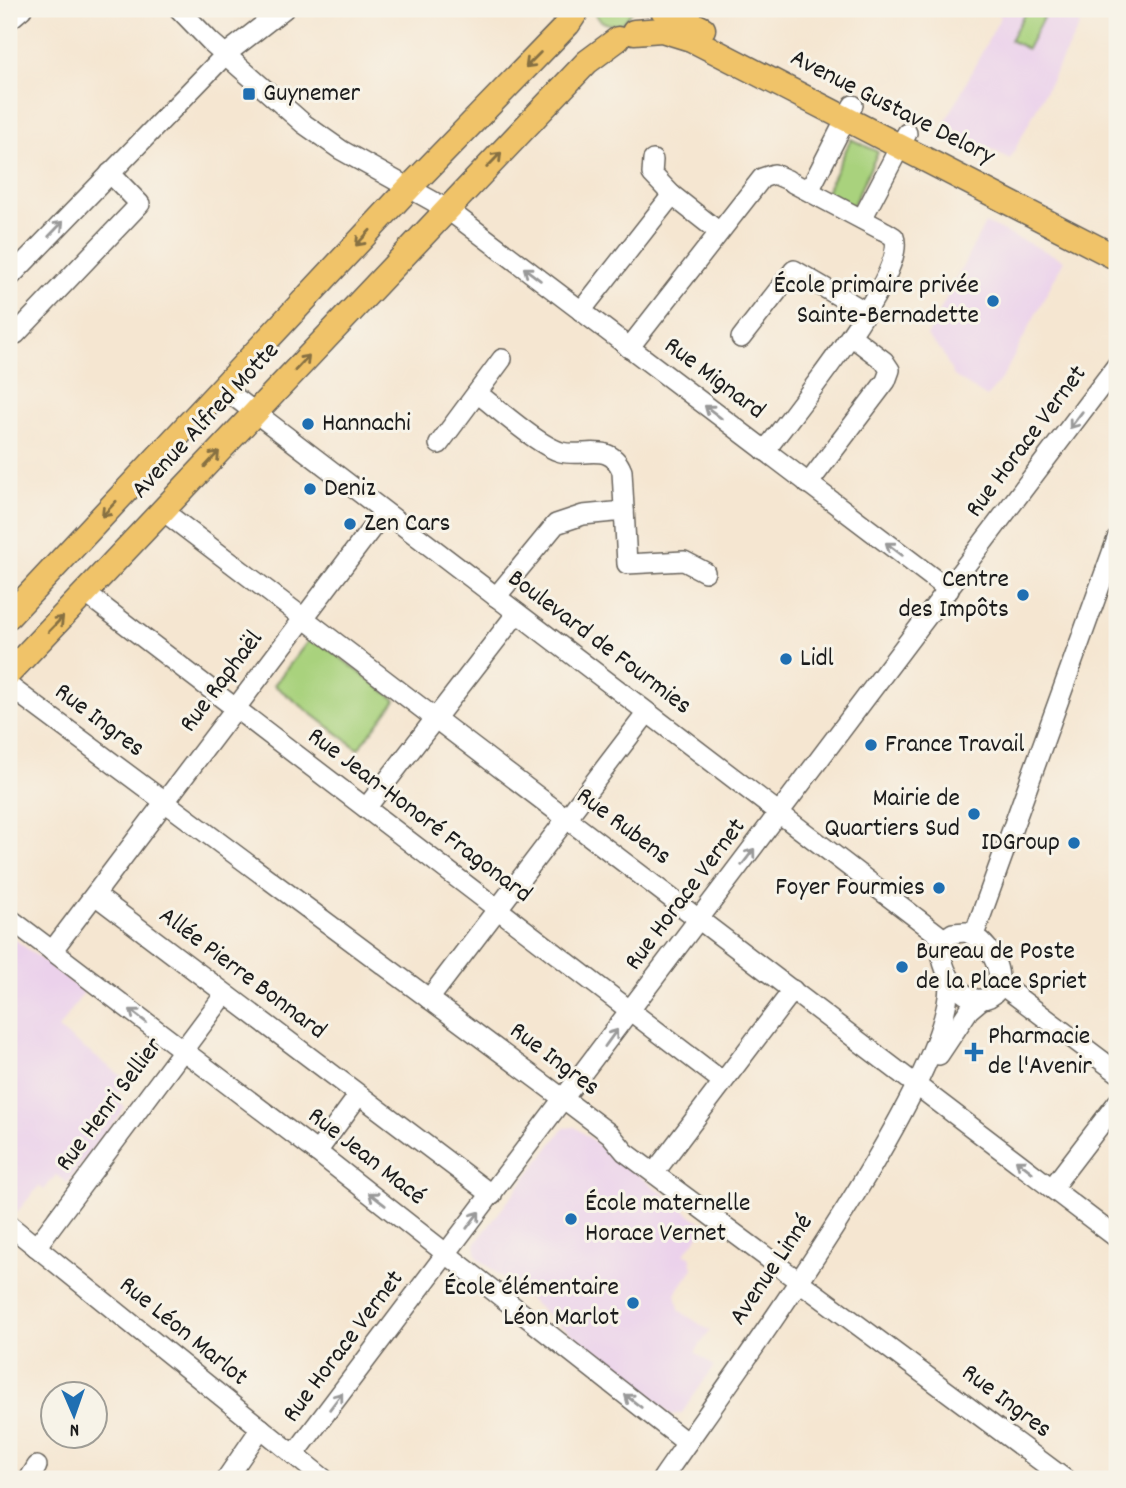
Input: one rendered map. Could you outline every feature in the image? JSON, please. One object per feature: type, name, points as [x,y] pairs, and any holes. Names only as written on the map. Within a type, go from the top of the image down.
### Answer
[{"type":"main road","points":[[580,9],[586,24],[595,33],[626,36],[643,22],[647,9]]},
{"type":"main road","name":"Avenue Alfred Motte","points":[[11,609],[580,9]]},
{"type":"main road","name":"Avenue Gustave Delory","points":[[662,9],[849,112],[1117,242]]},
{"type":"main road","name":"Avenue Gustave Delory","points":[[626,36],[662,30],[685,36],[849,112]]},
{"type":"main road","name":"Avenue Alfred Motte","points":[[9,673],[594,55],[626,36]]},
{"type":"main road","name":"Avenue Gustave Delory","points":[[904,140],[1117,258]]},
{"type":"street","points":[[9,20],[22,9]]},
{"type":"street","points":[[179,9],[304,124],[447,209]]},
{"type":"street","points":[[9,278],[226,54],[284,9]]},
{"type":"street","points":[[797,185],[849,112]]},
{"type":"street","points":[[862,219],[904,140]]},
{"type":"street","points":[[653,160],[652,174],[672,195],[719,232]]},
{"type":"street","points":[[9,327],[16,334],[140,204],[110,173]]},
{"type":"street","points":[[629,348],[762,178],[774,174],[894,237],[896,251],[866,313],[765,451]]},
{"type":"street","points":[[581,311],[672,195]]},
{"type":"street","name":"Rue Mignard","points":[[447,209],[949,590]]},
{"type":"street","points":[[741,338],[794,270],[866,313]]},
{"type":"street","points":[[808,484],[887,381],[890,370],[884,361],[851,336]]},
{"type":"street","points":[[439,444],[502,359]]},
{"type":"street","name":"Rue Horace Vernet","points":[[294,1455],[565,1100],[1117,365]]},
{"type":"street","name":"Boulevard de Fourmies","points":[[223,388],[944,939]]},
{"type":"street","points":[[477,393],[556,450],[611,455],[622,471],[627,564],[684,561],[705,572]]},
{"type":"street","name":"Rue Rubens","points":[[163,511],[1117,1238]]},
{"type":"street","points":[[496,597],[556,524],[583,515],[624,511]]},
{"type":"street","name":"Rue Raphaël","points":[[52,950],[384,512]]},
{"type":"street","points":[[974,935],[1117,538]]},
{"type":"street","name":"Rue Jean-Honoré Fragonard","points":[[85,593],[722,1081]]},
{"type":"street","points":[[366,808],[517,613]]},
{"type":"street","name":"Rue Ingres","points":[[9,687],[565,1100],[654,1173],[1065,1479]]},
{"type":"street","points":[[429,999],[647,713]]},
{"type":"street","name":"Allée Pierre Bonnard","points":[[95,895],[492,1195]]},
{"type":"street","name":"Rue Jean Macé","points":[[9,918],[317,1152],[687,1443]]},
{"type":"street","points":[[999,983],[993,995],[982,999],[965,994],[948,975],[940,956],[944,939],[960,931],[974,935],[991,954],[999,983],[1117,1072]]},
{"type":"street","name":"Avenue Linné","points":[[918,1085],[947,1010],[950,995],[948,975]]},
{"type":"street","points":[[654,1173],[793,990]]},
{"type":"street","name":"Rue Henri Sellier","points":[[36,1247],[225,995]]},
{"type":"street","name":"Avenue Linné","points":[[662,1479],[799,1280],[918,1085],[969,1010],[982,999]]},
{"type":"street","points":[[317,1152],[358,1096]]},
{"type":"street","points":[[1052,1188],[1117,1103]]},
{"type":"street","name":"Rue Léon Marlot","points":[[9,1225],[324,1479]]},
{"type":"street","points":[[226,1479],[261,1428]]},
{"type":"shaded area","points":[[988,9],[1053,9],[1078,19],[1080,25],[1010,159],[944,125],[1001,16]]},
{"type":"shaded area","name":"École primaire privée Sainte-Bernadette","points":[[985,223],[1064,260],[1004,375],[987,397],[954,376],[942,352],[927,336]]},
{"type":"shaded area","points":[[9,935],[84,992],[58,1029],[127,1080],[113,1098],[125,1107],[67,1183],[56,1175],[44,1190],[39,1186],[17,1212],[9,1205]]},
{"type":"shaded area","points":[[575,1127],[706,1226],[684,1254],[690,1256],[693,1268],[675,1294],[680,1311],[710,1331],[695,1352],[714,1366],[682,1413],[671,1415],[477,1257],[475,1244],[564,1128]]},
{"type":"green space","points":[[593,9],[633,9],[624,22],[609,24],[601,21]]},
{"type":"green space","points":[[1027,9],[1044,16],[1027,49],[1010,40]]},
{"type":"green space","points":[[851,139],[878,152],[852,207],[825,194]]},
{"type":"green space","points":[[312,636],[396,700],[358,749],[274,685]]},
{"type":"place","name":"Guynemer","points":[[249,94]]},
{"type":"place","name":"École primaire privée Sainte-Bernadette","points":[[993,301]]},
{"type":"place","name":"Hannachi","points":[[308,424]]},
{"type":"place","name":"Deniz","points":[[310,489]]},
{"type":"place","name":"Zen Cars","points":[[350,524]]},
{"type":"place","name":"Centre des Impôts","points":[[1023,595]]},
{"type":"place","name":"Lidl","points":[[786,659]]},
{"type":"place","name":"France Travail","points":[[871,745]]},
{"type":"place","name":"Mairie de Quartiers Sud","points":[[974,814]]},
{"type":"place","name":"IDGroup","points":[[1074,843]]},
{"type":"place","name":"Foyer Fourmies","points":[[939,888]]},
{"type":"place","name":"Bureau de Poste de la Place Spriet","points":[[902,967]]},
{"type":"place","name":"Pharmacie de l'Avenir","points":[[974,1052]]},
{"type":"place","name":"École maternelle Horace Vernet","points":[[571,1219]]},
{"type":"place","name":"École élémentaire Léon Marlot","points":[[633,1303]]}]
